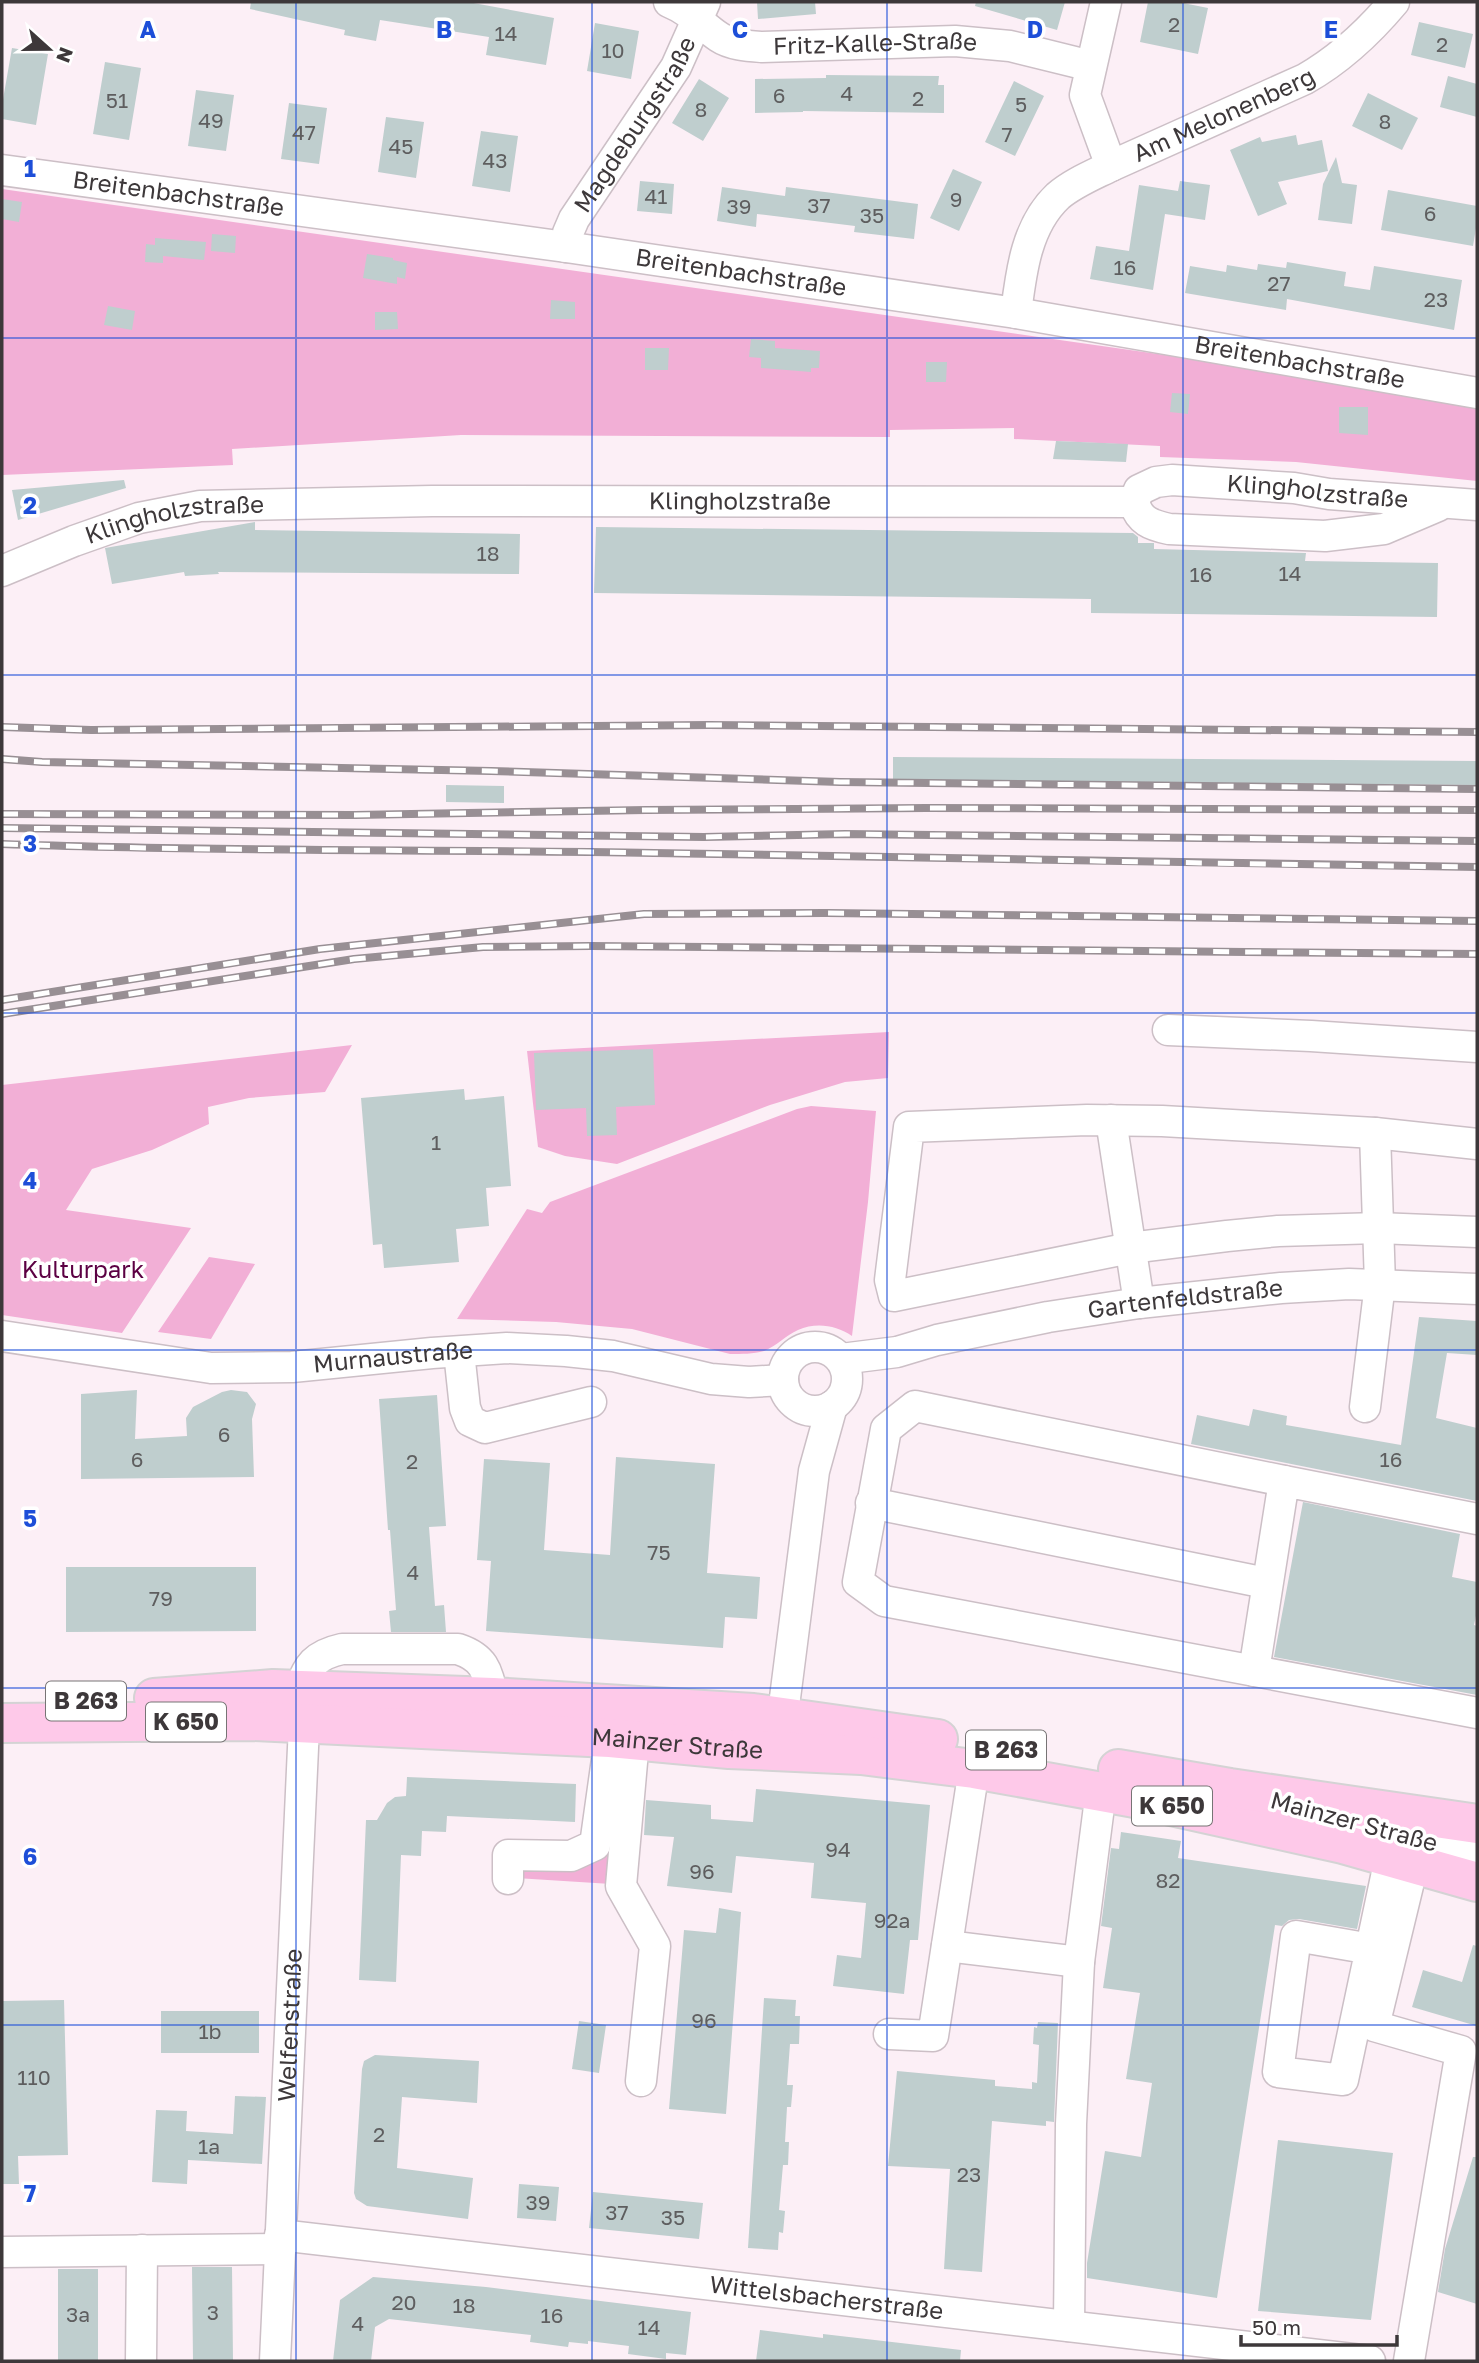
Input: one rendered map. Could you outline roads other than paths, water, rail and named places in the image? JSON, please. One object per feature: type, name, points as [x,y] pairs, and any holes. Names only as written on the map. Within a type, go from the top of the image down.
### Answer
[{"type":"main road","name":"Mainzer Straße","points":[[2,1703],[170,1697],[253,1690],[303,1701],[376,1728],[622,1739],[729,1749],[780,1734],[978,1745],[1230,1788],[1477,1824]]},
{"type":"main road","name":"Mainzer Straße","points":[[2,1723],[239,1721],[303,1701],[493,1697],[719,1711],[780,1734],[861,1755],[974,1769],[1101,1791],[1343,1844],[1477,1882]]},
{"type":"street","name":"Fritz-Kalle-Straße","points":[[670,2],[701,10],[720,38],[741,45],[762,47],[955,41],[1010,46],[1091,66]]},
{"type":"street","points":[[1107,2],[1086,84],[1086,102],[1111,166]]},
{"type":"street","name":"Am Melonenberg","points":[[1016,313],[1025,259],[1035,229],[1058,196],[1111,166],[1305,79],[1330,65],[1371,29],[1394,2]]},
{"type":"street","name":"Magdeburgstraße","points":[[566,247],[574,219],[676,66],[701,10]]},
{"type":"street","name":"Breitenbachstraße","points":[[2,170],[566,247],[1016,313],[1477,393]]},
{"type":"street","name":"Klingholzstraße","points":[[2,571],[139,518],[200,506],[418,501],[1134,502],[1139,490],[1156,482],[1171,480],[1477,505]]},
{"type":"street","points":[[1134,502],[1137,513],[1153,525],[1169,529],[1325,536],[1384,528],[1445,503]]},
{"type":"street","points":[[1168,1030],[1477,1047]]},
{"type":"street","points":[[1111,1120],[1139,1303]]},
{"type":"street","points":[[1477,1144],[1375,1133],[1218,1123],[1111,1120],[1002,1122],[909,1128],[890,1280],[894,1296],[1130,1248],[1278,1231],[1378,1228],[1477,1232]]},
{"type":"street","points":[[1365,1407],[1380,1284],[1375,1133]]},
{"type":"street","name":"Gartenfeldstraße","points":[[840,1384],[897,1352],[937,1340],[1048,1317],[1139,1303],[1292,1287],[1380,1284],[1477,1289]]},
{"type":"street","name":"Murnaustraße","points":[[2,1336],[211,1368],[292,1367],[507,1348],[613,1356],[711,1379],[748,1382],[783,1380]]},
{"type":"street","points":[[780,1734],[814,1471],[840,1384],[827,1348],[817,1346],[800,1350],[787,1363],[784,1388],[791,1400],[802,1409],[815,1411],[840,1384]]},
{"type":"street","points":[[458,1352],[465,1408],[470,1421],[485,1428],[591,1402]]},
{"type":"street","points":[[1477,1519],[915,1406],[886,1429],[858,1582],[884,1601],[1477,1713]]},
{"type":"street","points":[[802,1409],[814,1471]]},
{"type":"street","points":[[1254,1671],[1284,1480]]},
{"type":"street","points":[[871,1503],[1266,1583]]},
{"type":"street","name":"Welfenstraße","points":[[275,2361],[303,1701]]},
{"type":"street","points":[[508,1879],[508,1855],[571,1856],[595,1845],[622,1739]]},
{"type":"street","points":[[622,1739],[621,1886],[655,1946],[641,2081]]},
{"type":"street","points":[[889,2034],[933,2036],[974,1769]]},
{"type":"street","name":"Mainzer Straße","points":[[1230,1788],[1477,1856],[1343,1844]]},
{"type":"street","points":[[1069,2326],[1071,2124],[1079,1962],[1101,1791]]},
{"type":"street","points":[[1371,1948],[1296,1936],[1278,2072],[1343,2080],[1371,1948],[1402,1861]]},
{"type":"street","points":[[1402,1861],[1374,2026],[1461,2051],[1409,2361]]},
{"type":"street","points":[[947,1946],[1079,1962]]},
{"type":"street","name":"Wittelsbacherstraße","points":[[2,2252],[142,2250],[280,2242],[1069,2326],[1242,2353],[1370,2361]]},
{"type":"street","points":[[141,2361],[142,2250]]},
{"type":"railway","points":[[2,727],[91,730],[709,725],[1477,732]]},
{"type":"railway","points":[[2,759],[840,782],[1477,789]]},
{"type":"railway","points":[[2,814],[355,815],[927,808],[1477,810]]},
{"type":"railway","points":[[2,828],[704,837],[845,834],[1477,841]]},
{"type":"railway","points":[[2,844],[1477,867]]},
{"type":"railway","points":[[2,1000],[320,949],[644,914],[827,913],[1477,921]]},
{"type":"railway","points":[[2,1014],[354,959],[483,947],[1477,954]]},
{"type":"park label","name":"Kulturpark","points":[[83,1270]]}]
